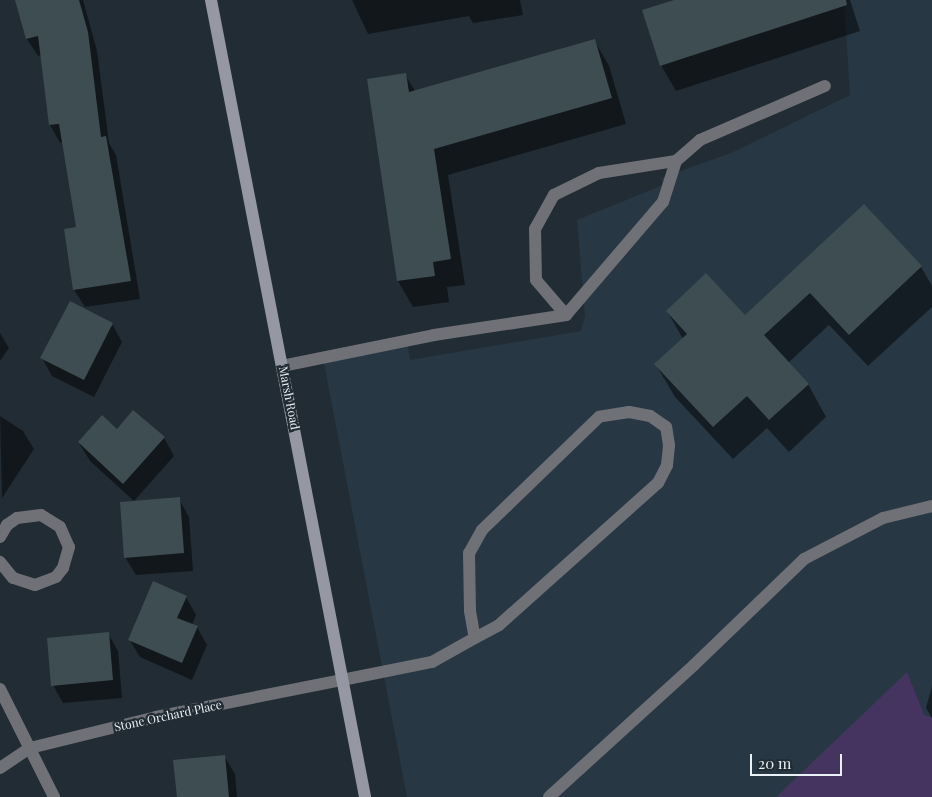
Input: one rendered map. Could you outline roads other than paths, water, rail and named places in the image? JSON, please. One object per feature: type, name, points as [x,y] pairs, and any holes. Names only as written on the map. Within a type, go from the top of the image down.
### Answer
[{"type":"street","name":"Marsh Road","points":[[211,0],[364,797]]},
{"type":"street","points":[[282,366],[434,335],[566,315],[663,202],[676,161],[700,140],[825,86]]},
{"type":"street","points":[[566,315],[536,280],[534,229],[554,195],[599,173],[676,161]]},
{"type":"street","name":"Stone Orchard Place","points":[[0,768],[30,748],[156,717],[432,662],[499,625],[658,483],[667,465],[666,428],[650,416],[629,412],[599,417],[482,530],[469,553],[470,610],[475,638]]},
{"type":"street","points":[[549,797],[694,665],[804,559],[884,518],[932,506]]},
{"type":"street","points":[[0,537],[7,525],[29,514],[52,519],[66,536],[68,558],[56,577],[35,585],[4,579],[0,562]]},
{"type":"street","points":[[0,689],[54,797]]}]
